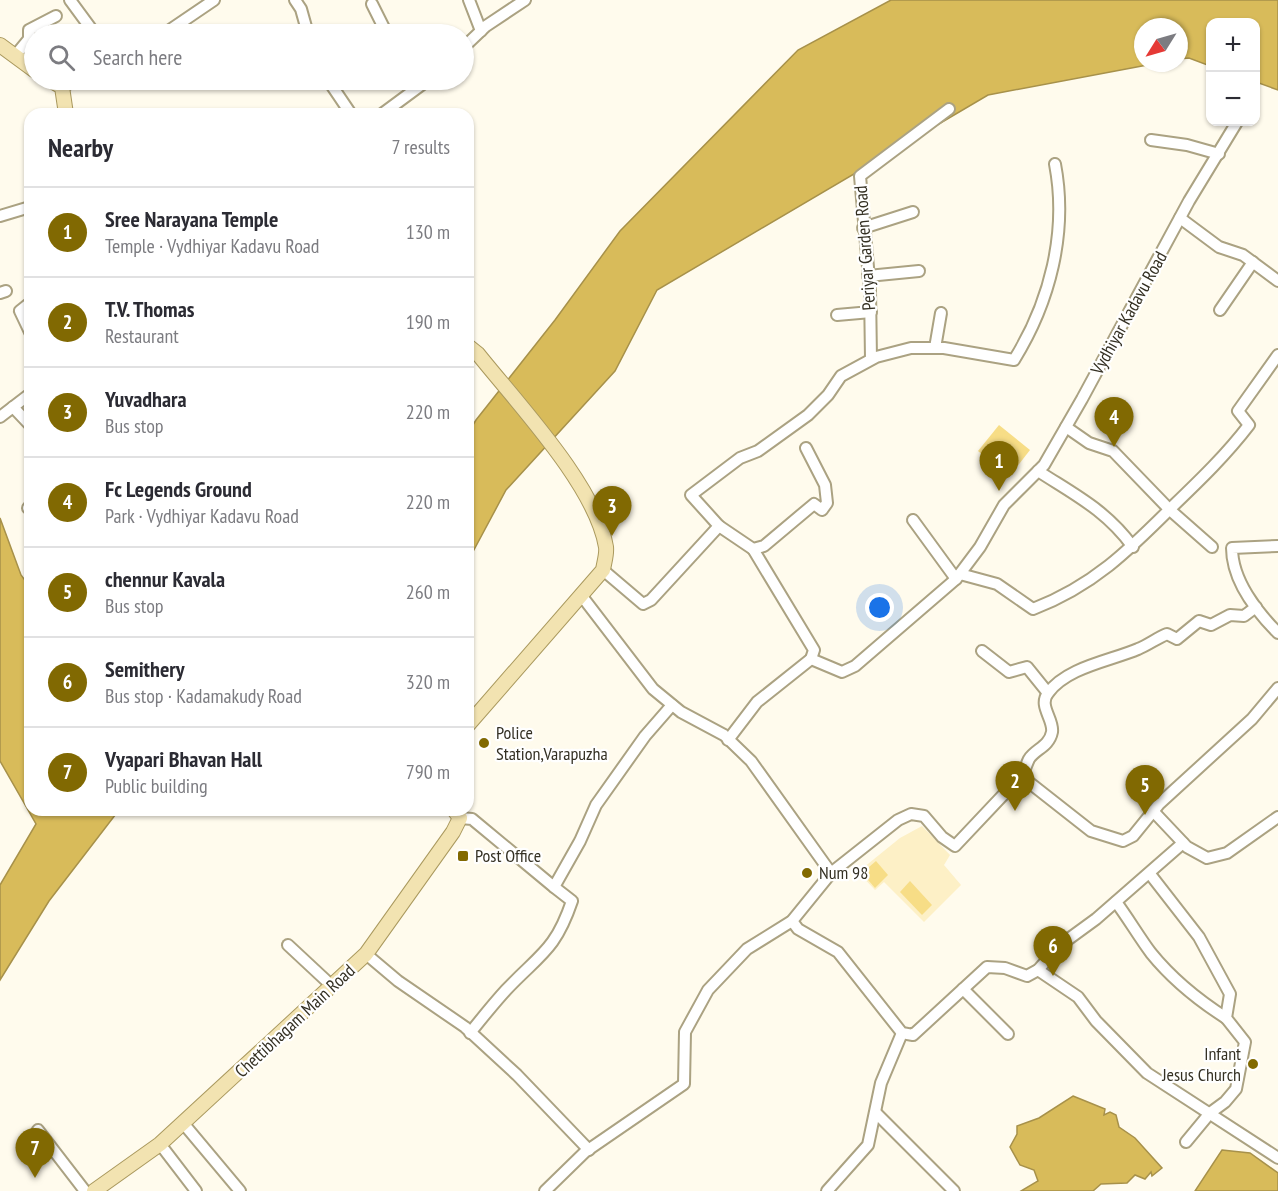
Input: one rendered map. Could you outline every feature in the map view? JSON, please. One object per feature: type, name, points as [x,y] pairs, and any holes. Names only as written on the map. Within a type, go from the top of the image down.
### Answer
[{"type":"main road","points":[[0,45],[24,63]]},
{"type":"main road","points":[[58,90],[64,108]]},
{"type":"main road","points":[[474,351],[566,464],[600,527],[606,550],[603,570],[474,718]]},
{"type":"main road","name":"Chettibhagam Main Road","points":[[94,1191],[160,1144],[366,954],[412,892],[456,816]]},
{"type":"street","points":[[70,0],[88,24]]},
{"type":"street","points":[[179,24],[214,0]]},
{"type":"street","points":[[295,0],[301,9],[305,24]]},
{"type":"street","points":[[469,0],[481,31]]},
{"type":"street","points":[[474,38],[525,0]]},
{"type":"street","points":[[372,4],[382,24]]},
{"type":"street","points":[[41,24],[56,16]]},
{"type":"street","points":[[15,56],[24,44]]},
{"type":"street","points":[[336,90],[347,108]]},
{"type":"street","points":[[390,108],[414,90]]},
{"type":"street","name":"Periyar Garden Road","points":[[872,359],[860,176],[949,109]]},
{"type":"street","name":"Vydhiyar Kadavu Road","points":[[811,659],[842,672],[855,666],[958,577],[980,547],[1004,505],[1038,471],[1066,427],[1180,219],[1235,126]]},
{"type":"street","points":[[1151,140],[1187,145],[1219,154]]},
{"type":"street","points":[[728,740],[757,702],[811,659],[814,650],[753,549],[719,526],[691,495],[740,458],[758,451],[808,415],[828,395],[841,376],[872,359],[911,348],[935,348],[1014,360],[1024,345],[1055,266],[1060,218],[1055,164]]},
{"type":"street","points":[[0,216],[24,209]]},
{"type":"street","points":[[863,228],[913,212]]},
{"type":"street","points":[[1180,219],[1219,247],[1243,255],[1278,281]]},
{"type":"street","points":[[1220,310],[1253,262]]},
{"type":"street","points":[[868,276],[919,271]]},
{"type":"street","points":[[837,315],[870,312]]},
{"type":"street","points":[[935,348],[940,313]]},
{"type":"street","points":[[913,520],[958,577],[997,584],[1033,609],[1082,586],[1133,547],[1231,448],[1249,425],[1238,411],[1278,355]]},
{"type":"street","points":[[0,417],[24,399]]},
{"type":"street","points":[[13,407],[24,419]]},
{"type":"street","points":[[1066,427],[1089,443],[1113,452],[1170,510],[1212,547]]},
{"type":"street","points":[[753,549],[764,546],[814,504],[822,510],[827,503],[825,485],[806,448]]},
{"type":"street","points":[[1038,471],[1083,498],[1123,534],[1133,547]]},
{"type":"street","points":[[603,570],[643,604],[651,600],[682,569],[719,526]]},
{"type":"street","points":[[1278,546],[1232,549],[1232,564],[1256,607],[1278,633]]},
{"type":"street","points":[[582,595],[653,689],[672,705],[728,740],[751,761],[831,873]]},
{"type":"street","points":[[1048,693],[1076,672],[1142,648],[1167,634],[1176,639],[1199,621],[1211,625],[1230,615],[1244,616],[1256,607]]},
{"type":"street","points":[[545,1191],[589,1150],[630,1119],[684,1084],[685,1032],[697,1007],[720,976],[747,949],[792,921],[805,901],[831,873],[898,820],[910,814],[924,816],[949,844],[959,844],[1021,776],[1029,758],[1049,740],[1052,730],[1046,712],[1048,693],[1027,667],[1009,672],[982,651]]},
{"type":"street","points":[[1021,776],[1091,831],[1123,841],[1133,836],[1153,812],[1252,719],[1278,688]]},
{"type":"street","points":[[554,887],[580,841],[596,805],[645,736],[672,705]]},
{"type":"street","points":[[1153,812],[1184,843],[1207,858],[1227,853],[1278,817]]},
{"type":"street","points":[[463,816],[471,819],[572,901],[562,929],[547,951],[507,989],[470,1033]]},
{"type":"street","points":[[792,921],[798,929],[838,952],[902,1033],[913,1035],[987,967],[1005,968],[1027,976],[1038,970],[1059,946],[1150,874],[1184,843]]},
{"type":"street","points":[[1150,874],[1199,937],[1230,994],[1226,1018]]},
{"type":"street","points":[[1116,902],[1151,953],[1170,974],[1196,998],[1226,1018],[1245,1042],[1236,1089],[1225,1102],[1210,1113],[1186,1142]]},
{"type":"street","points":[[288,945],[332,986]]},
{"type":"street","points":[[366,954],[470,1033],[517,1075],[589,1150]]},
{"type":"street","points":[[1038,970],[1078,997],[1096,1021],[1147,1072],[1278,1158]]},
{"type":"street","points":[[963,988],[1008,1034]]},
{"type":"street","points":[[827,1191],[868,1145],[881,1083],[902,1033]]},
{"type":"street","points":[[876,1113],[954,1191]]},
{"type":"street","points":[[183,1123],[240,1191]]},
{"type":"street","points":[[38,1130],[85,1191]]},
{"type":"street","points":[[160,1144],[196,1191]]},
{"type":"shaded area","points":[[891,0],[1278,0],[1278,90],[1260,83],[1260,18],[1206,18],[1206,64],[1188,58],[1188,18],[1134,18],[1134,68],[988,95],[657,290],[615,371],[506,490],[474,550],[474,423],[555,320],[620,231],[798,50]]},
{"type":"shaded area","points":[[999,425],[1030,450],[1009,477],[978,451]]},
{"type":"shaded area","points":[[0,518],[24,579],[24,803],[0,761]]},
{"type":"shaded area","points":[[31,816],[114,816],[49,901],[0,980],[0,885],[36,824]]},
{"type":"shaded area","points":[[922,826],[950,855],[944,865],[961,885],[924,922],[884,882],[875,890],[858,872],[900,838]]},
{"type":"shaded area","points":[[876,861],[888,875],[875,888],[862,873]]},
{"type":"shaded area","points":[[910,881],[932,905],[922,915],[900,892]]},
{"type":"shaded area","points":[[1073,1096],[1105,1109],[1104,1115],[1110,1112],[1116,1115],[1119,1127],[1135,1138],[1162,1168],[1152,1176],[1151,1172],[1145,1179],[1135,1175],[1127,1183],[1101,1184],[1093,1191],[1021,1191],[1038,1181],[1034,1170],[1020,1165],[1010,1147],[1017,1134],[1017,1126],[1039,1118]]},
{"type":"shaded area","points":[[1222,1150],[1250,1153],[1278,1173],[1278,1191],[1195,1191]]},
{"type":"place","name":"Fc Legends Ground","points":[[1114,447]]},
{"type":"place","name":"Sree Narayana Temple","points":[[999,491]]},
{"type":"place","name":"Yuvadhara","points":[[612,536]]},
{"type":"place","name":"Police Station,Varapuzha","points":[[484,743]]},
{"type":"place","name":"T.V. Thomas","points":[[1015,811]]},
{"type":"place","name":"chennur Kavala","points":[[1145,815]]},
{"type":"place","name":"Post Office","points":[[463,856]]},
{"type":"place","name":"Num 98","points":[[807,873]]},
{"type":"place","name":"Semithery","points":[[1053,976]]},
{"type":"place","name":"Infant Jesus Church","points":[[1253,1064]]},
{"type":"place","name":"Vyapari Bhavan Hall","points":[[35,1178]]}]
